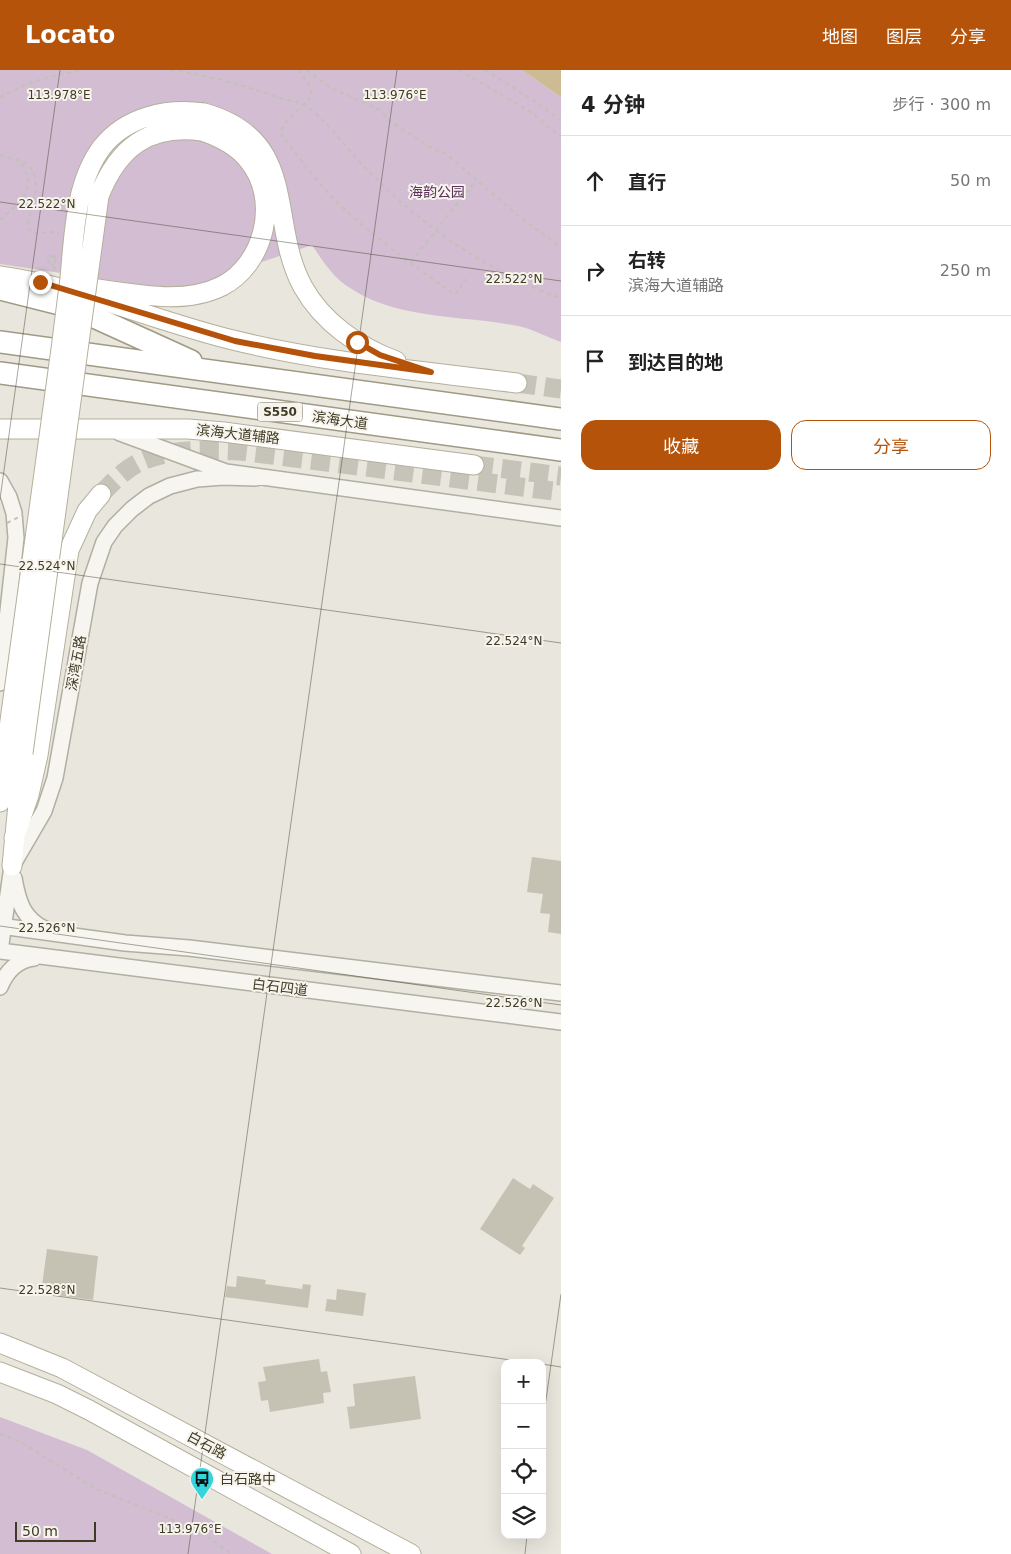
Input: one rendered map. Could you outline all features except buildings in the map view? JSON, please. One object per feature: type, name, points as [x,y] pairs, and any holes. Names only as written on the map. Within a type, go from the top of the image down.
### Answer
[{"type":"highway","points":[[0,289],[72,307],[173,354],[229,374]]},
{"type":"highway","name":"S550","points":[[0,342],[561,419]]},
{"type":"highway","name":"滨海大道","points":[[0,373],[561,450]]},
{"type":"main road","points":[[0,802],[15,751],[99,196],[106,178],[117,160],[128,149],[146,137],[165,130],[186,129],[219,117],[236,126],[251,138],[262,152],[279,191],[288,244],[295,268],[303,287],[318,308],[335,326],[365,346],[406,365],[431,372]]},
{"type":"main road","points":[[0,276],[44,276],[169,297],[188,296],[206,292],[222,286],[234,278],[250,261],[259,245],[265,223],[265,198],[259,176],[249,160],[232,144],[203,122]]},
{"type":"main road","points":[[44,276],[235,341],[315,356],[517,383]]},
{"type":"main road","name":"滨海大道辅路","points":[[0,429],[171,429],[224,432],[474,465]]},
{"type":"main road","points":[[14,838],[29,795],[38,755],[63,577],[69,550],[87,511],[101,494]]},
{"type":"main road","points":[[12,866],[15,751]]},
{"type":"main road","name":"白石路","points":[[0,1343],[62,1368],[411,1554]]},
{"type":"main road","name":"白石路","points":[[0,1372],[57,1394],[89,1410],[351,1554]]},
{"type":"street","points":[[108,430],[147,441],[204,465],[256,478],[561,518]]},
{"type":"street","name":"深湾五路","points":[[0,951],[2,926],[12,866],[44,811],[55,778],[90,583],[104,542],[115,526],[132,509],[149,496],[170,486],[197,479],[223,477],[256,478]]},
{"type":"street","points":[[0,481],[9,497],[14,513],[16,538],[0,683]]},
{"type":"street","points":[[12,866],[18,899],[25,914],[37,926],[54,934]]},
{"type":"street","name":"白石四道","points":[[2,926],[54,934],[561,993]]},
{"type":"street","name":"白石四道","points":[[0,951],[561,1022]]},
{"type":"street","points":[[0,987],[8,972],[16,964],[31,958],[48,958]]},
{"type":"path","points":[[0,97],[31,82],[79,70]]},
{"type":"path","points":[[171,70],[227,80],[305,105],[330,127],[359,161],[436,230],[473,256],[517,280],[561,298]]},
{"type":"path","points":[[298,70],[308,83],[312,96],[286,122],[280,133],[340,204],[379,240],[455,295],[466,279]]},
{"type":"path","points":[[307,70],[329,87],[378,109],[390,121],[445,153],[521,218],[561,247]]},
{"type":"path","points":[[459,70],[529,111],[561,137]]},
{"type":"path","points":[[486,70],[536,101],[561,121]]},
{"type":"path","points":[[0,155],[19,161],[29,167],[33,174],[35,197],[27,225],[28,229],[37,233],[56,232],[61,237]]},
{"type":"path","points":[[0,220],[21,201],[26,193],[27,174],[19,161]]},
{"type":"path","points":[[410,263],[476,180]]},
{"type":"path","points":[[44,276],[59,271],[54,270],[56,257],[49,256],[48,264],[53,265],[54,260],[55,255]]},
{"type":"path","points":[[0,1434],[21,1442],[96,1490],[169,1518],[208,1537],[231,1554]]},
{"type":"green space","name":"海韵公园","points":[[0,70],[522,70],[561,97],[561,342],[518,326],[431,315],[389,306],[369,298],[344,284],[329,269],[312,245],[235,271],[212,283],[189,288],[162,288],[0,264]]},
{"type":"green space","points":[[0,1417],[87,1450],[272,1554],[0,1554]]},
{"type":"shaded area","points":[[522,70],[561,70],[561,97]]},
{"type":"tunnel","points":[[517,383],[561,389]]},
{"type":"tunnel","points":[[101,494],[124,472],[140,462],[164,454],[202,450],[240,451],[561,492]]},
{"type":"tunnel","points":[[474,465],[561,476]]},
{"type":"place","name":"白石路中","points":[[202,1500]]},
{"type":"route","points":[[40,282],[235,341],[315,356],[431,372],[380,355],[357,342]]}]
